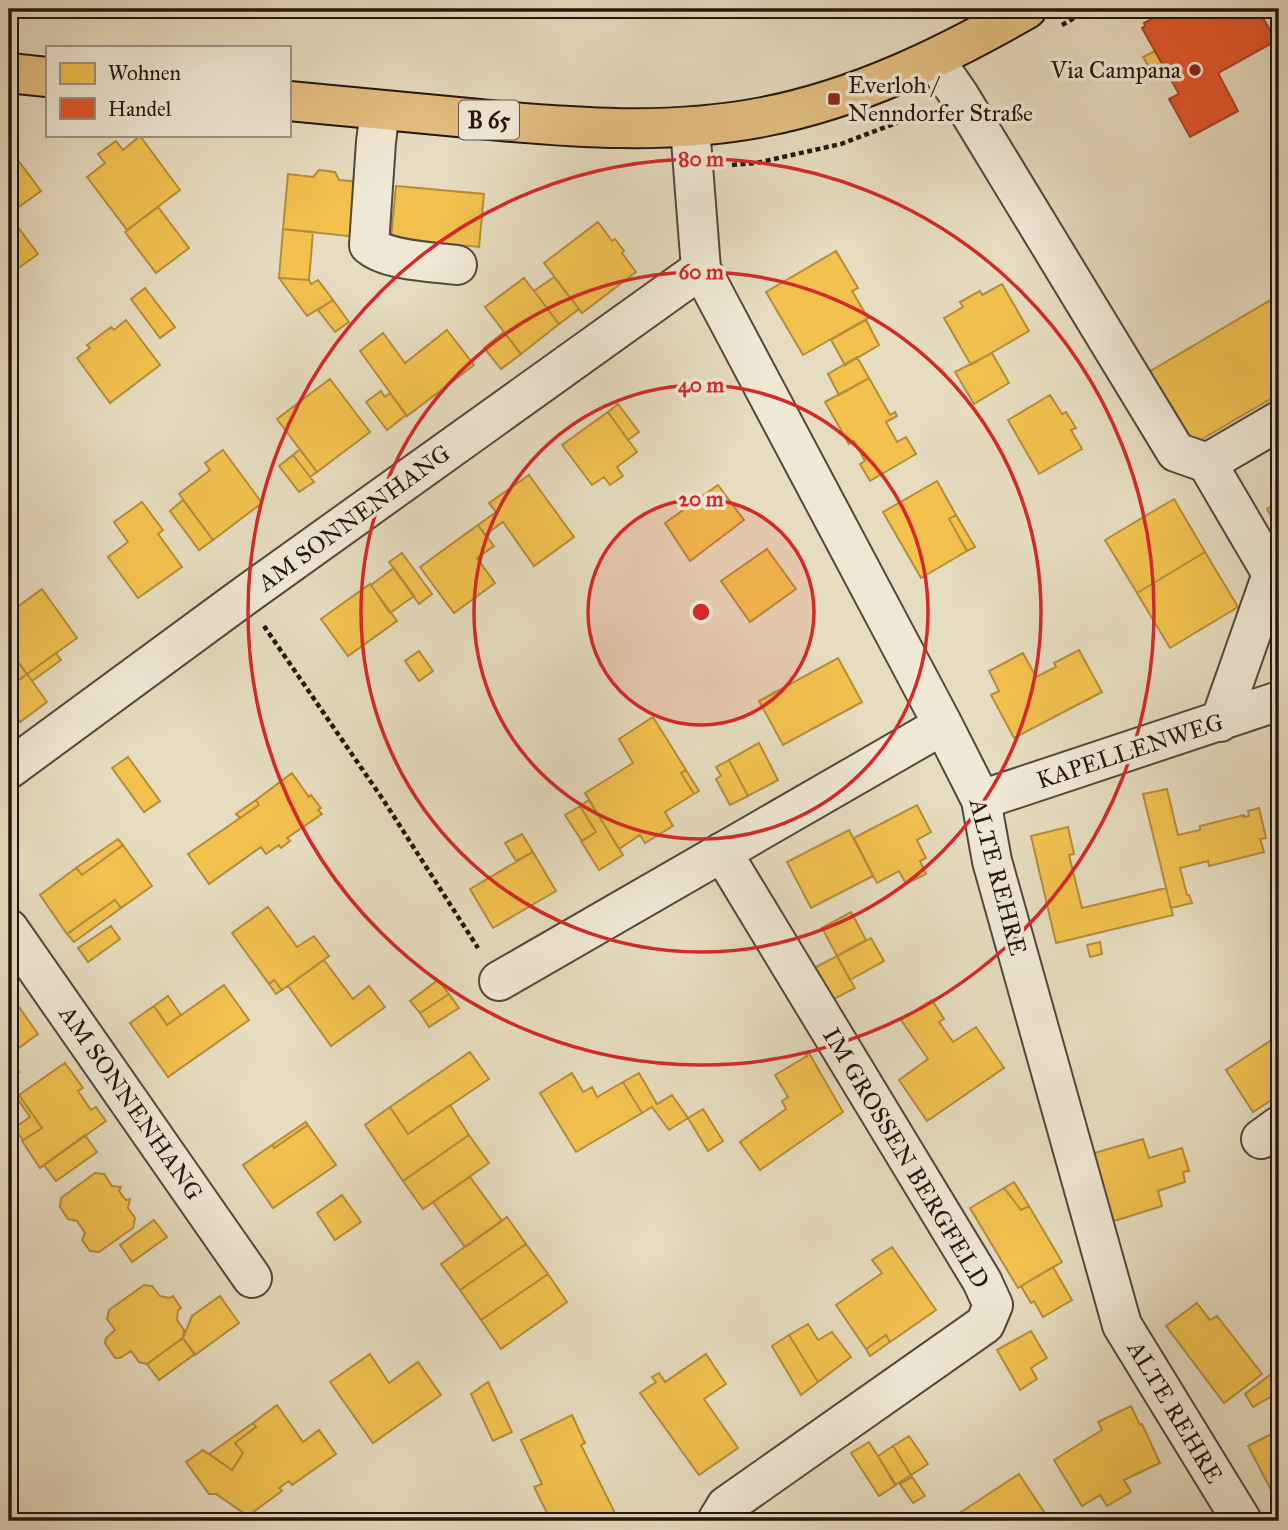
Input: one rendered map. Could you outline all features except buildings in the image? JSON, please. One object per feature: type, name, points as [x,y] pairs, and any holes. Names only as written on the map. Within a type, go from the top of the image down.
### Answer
[{"type":"main road","name":"B 65","points":[[290,101],[527,124],[603,128],[690,127],[764,117],[834,99],[934,59],[1027,9]]},
{"type":"main road","points":[[9,73],[46,77]]},
{"type":"street","points":[[934,59],[966,107],[1176,453],[1207,463],[1272,574],[1220,722]]},
{"type":"street","points":[[380,110],[369,244],[376,251],[390,256],[457,265]]},
{"type":"street","name":"ALTE REHRE","points":[[690,127],[701,269],[981,800],[992,862],[1122,1325],[1242,1521]]},
{"type":"street","name":"AM SONNENHANG","points":[[9,769],[243,597],[701,269]]},
{"type":"street","points":[[1207,463],[1279,421]]},
{"type":"street","name":"KAPELLENWEG","points":[[981,800],[1220,722],[1277,709]]},
{"type":"street","points":[[499,981],[943,725]]},
{"type":"street","name":"IM GROSSEN BERGFELD","points":[[717,1521],[726,1506],[985,1324],[993,1305],[982,1281],[722,852]]},
{"type":"street","name":"AM SONNENHANG","points":[[9,929],[253,1278]]},
{"type":"path","points":[[243,597],[384,801],[499,981]]},
{"type":"place","name":"Via Campana","points":[[1195,70]]},
{"type":"place","name":"Everloh / Nenndorfer Straße","points":[[834,99]]}]
